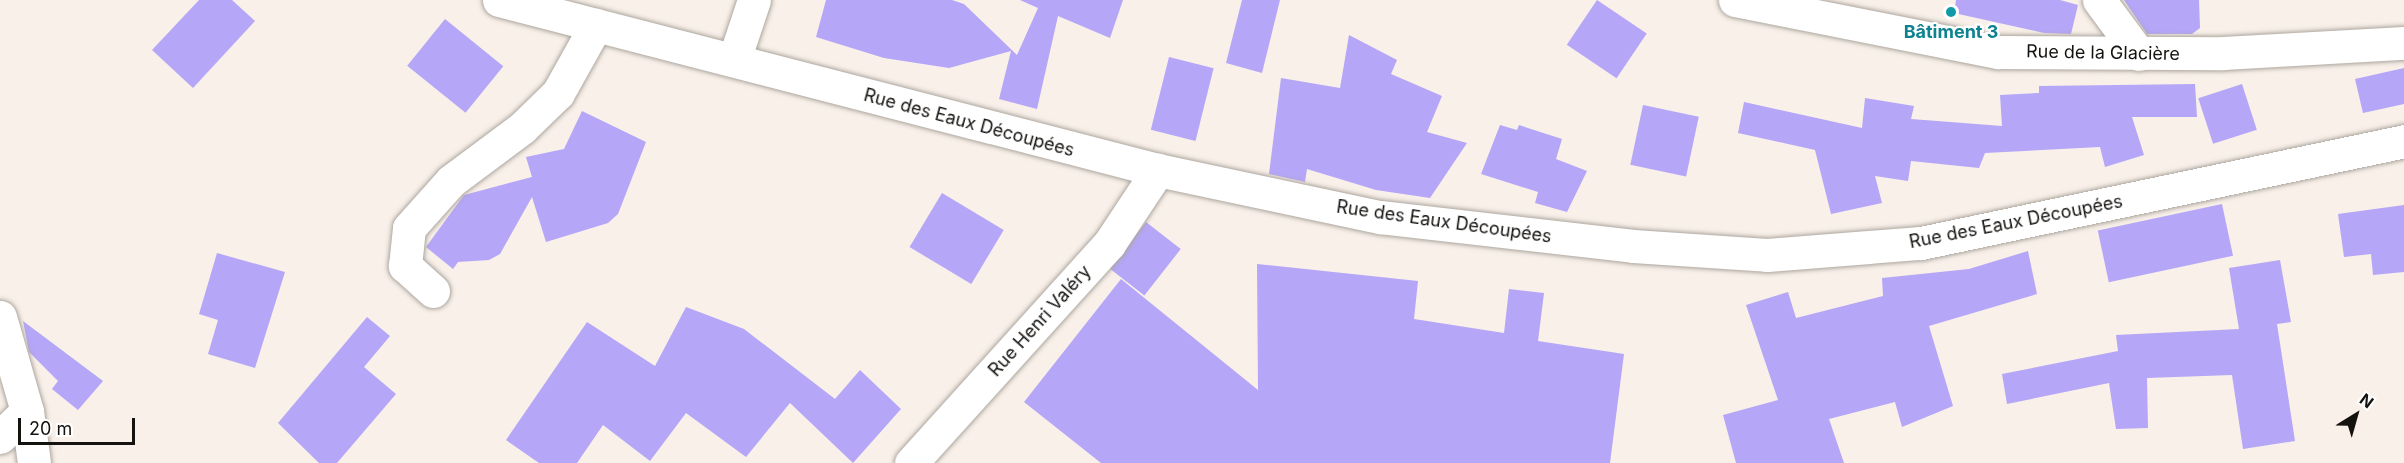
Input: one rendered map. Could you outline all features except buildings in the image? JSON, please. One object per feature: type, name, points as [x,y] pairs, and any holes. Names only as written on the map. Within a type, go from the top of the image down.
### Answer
[{"type":"street","name":"Rue des Eaux Découpées","points":[[499,0],[1158,170],[1380,217],[1767,255],[1921,243],[2404,141]]},
{"type":"street","points":[[734,60],[754,0]]},
{"type":"street","name":"Rue de la Glacière","points":[[1735,0],[1998,52],[2139,54],[2404,42]]},
{"type":"street","points":[[2099,0],[2139,54]]},
{"type":"street","points":[[433,291],[405,266],[409,228],[451,181],[522,128],[558,93],[596,25]]},
{"type":"street","name":"Rue Henri Valéry","points":[[911,463],[1109,244],[1158,170]]},
{"type":"street","points":[[0,317],[27,411],[34,463]]},
{"type":"street","points":[[0,437],[27,411]]},
{"type":"place","name":"Bâtiment 3","points":[[1951,12]]}]
